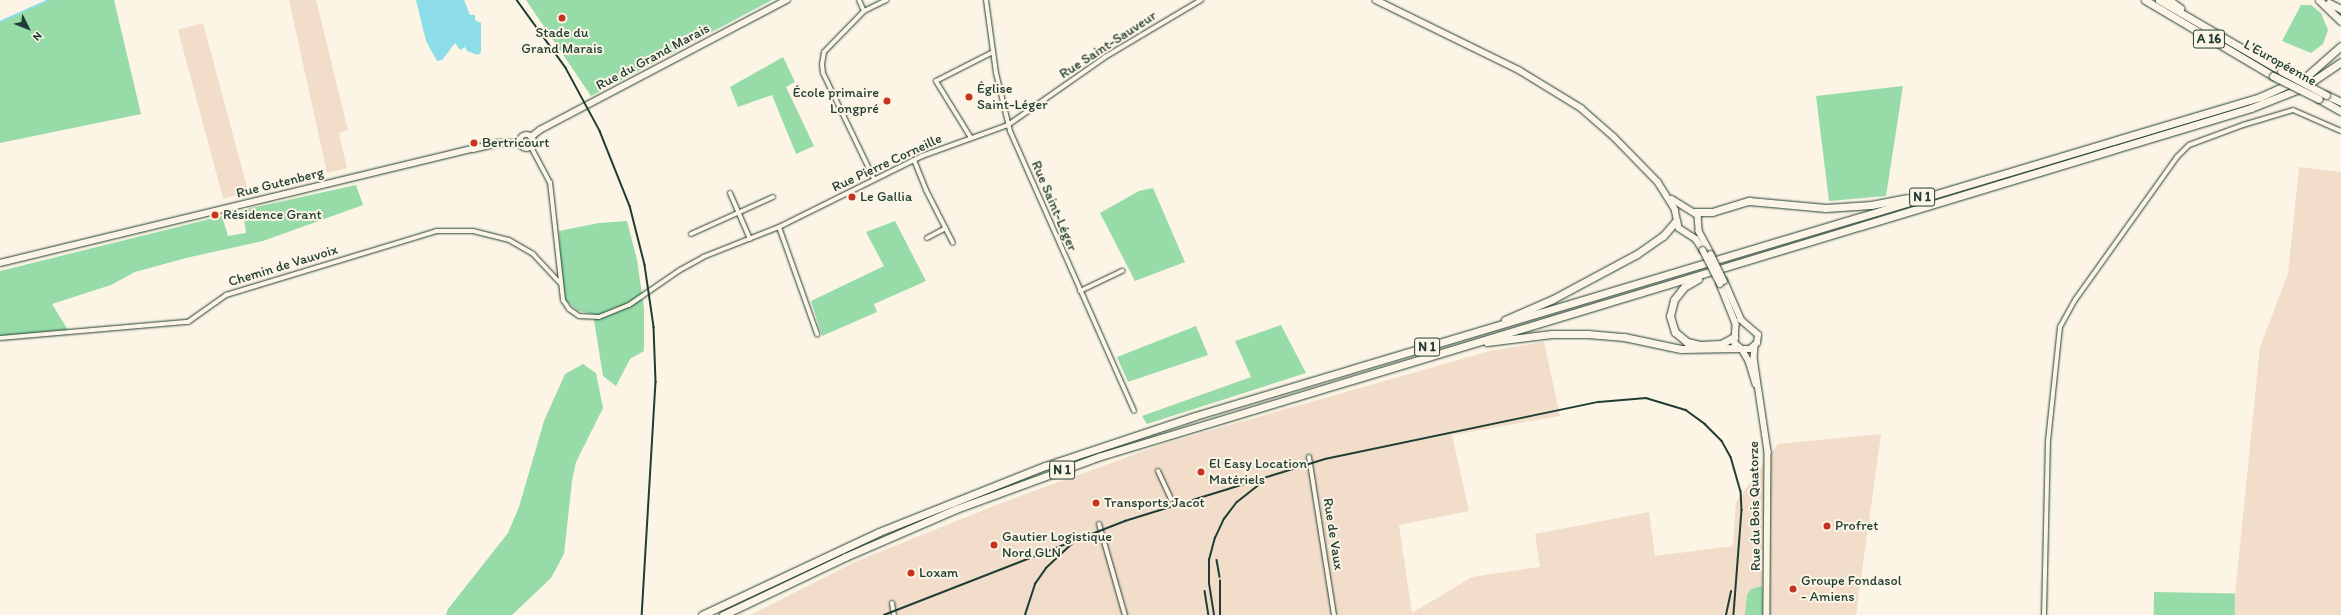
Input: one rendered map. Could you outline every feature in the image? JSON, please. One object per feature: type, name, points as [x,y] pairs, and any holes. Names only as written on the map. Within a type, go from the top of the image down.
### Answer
[{"type":"highway","name":"L'Européenne","points":[[2145,0],[2274,76],[2341,110]]},
{"type":"highway","name":"L'Européenne","points":[[2159,0],[2220,37],[2341,102]]},
{"type":"highway","points":[[2169,0],[2220,37]]},
{"type":"highway","points":[[2319,0],[2341,21]]},
{"type":"highway","points":[[2326,0],[2341,9]]},
{"type":"highway","name":"N 1","points":[[702,615],[879,532],[1038,468],[1140,433],[1952,188],[2260,97],[2307,76],[2341,46]]},
{"type":"highway","name":"N 1","points":[[723,615],[852,554],[1013,488],[1159,438],[2251,108],[2304,87],[2341,62]]},
{"type":"highway","points":[[1692,211],[1712,212],[1749,202],[1826,208],[1871,205],[1952,188]]},
{"type":"highway","points":[[1492,327],[1637,254],[1663,236],[1677,219]]},
{"type":"highway","points":[[1724,267],[1684,287],[1674,300],[1670,316],[1675,332],[1692,344],[1721,344],[1736,334]]},
{"type":"highway","points":[[1467,345],[1552,334],[1582,334],[1624,337],[1681,349],[1741,348]]},
{"type":"main road","name":"Rue du Grand Marais","points":[[531,137],[540,130],[787,0]]},
{"type":"main road","points":[[1376,0],[1501,60],[1563,96],[1625,147],[1670,197],[1692,211],[1699,219],[1698,227],[1722,282],[1735,319],[1736,334],[1741,348],[1755,347],[1758,335],[1741,320],[1722,282],[1696,239],[1688,232],[1679,228],[1670,197]]},
{"type":"main road","points":[[525,136],[531,137],[534,142],[531,148],[524,148],[520,143],[525,136]]},
{"type":"main road","name":"Rue Gutenberg","points":[[0,263],[473,148],[498,143],[520,143]]},
{"type":"main road","points":[[1677,219],[1692,211]]},
{"type":"main road","points":[[1688,232],[1698,227]]},
{"type":"main road","points":[[1736,334],[1749,326]]},
{"type":"main road","name":"Rue du Bois Quatorze","points":[[1755,347],[1754,358],[1765,420],[1769,480],[1767,615]]},
{"type":"main road","name":"Rue du Bois Quatorze","points":[[1741,348],[1749,361],[1760,396]]},
{"type":"street","points":[[859,0],[864,11]]},
{"type":"street","points":[[874,179],[822,73],[822,64],[824,52],[864,11],[887,0]]},
{"type":"street","name":"Rue Saint-Léger","points":[[986,0],[993,52],[1008,124],[1080,291],[1134,411]]},
{"type":"street","name":"Rue Saint-Sauveur","points":[[1008,124],[1105,57],[1201,0]]},
{"type":"street","points":[[971,138],[936,81],[993,52]]},
{"type":"street","points":[[2044,615],[2048,441],[2060,327],[2075,300],[2177,157],[2190,145],[2243,124],[2293,110],[2341,132]]},
{"type":"street","name":"Rue Pierre Corneille","points":[[531,148],[550,182],[563,300],[569,309],[579,316],[592,318],[622,309],[694,261],[779,227],[914,160],[1008,124]]},
{"type":"street","points":[[914,160],[953,243]]},
{"type":"street","points":[[730,193],[750,239]]},
{"type":"street","points":[[691,234],[773,197]]},
{"type":"street","points":[[779,227],[817,334]]},
{"type":"street","points":[[927,238],[946,228]]},
{"type":"street","name":"Chemin de Vauvoix","points":[[0,338],[188,322],[226,295],[436,231],[473,231],[509,240],[533,254],[560,283]]},
{"type":"street","points":[[1080,291],[1122,271]]},
{"type":"street","name":"Rue de Vaux","points":[[1309,457],[1334,615]]},
{"type":"street","points":[[1158,472],[1171,499]]},
{"type":"street","points":[[1100,524],[1125,615]]},
{"type":"street","points":[[892,603],[894,615]]},
{"type":"shaded area","points":[[289,0],[316,0],[348,130],[339,133],[347,168],[327,173]]},
{"type":"shaded area","points":[[203,23],[248,192],[223,199],[178,30]]},
{"type":"shaded area","points":[[2299,167],[2341,172],[2341,615],[2233,615],[2260,347],[2288,274]]},
{"type":"shaded area","points":[[1544,342],[1560,416],[1452,435],[1469,511],[1399,525],[1412,613],[1472,577],[1540,567],[1535,534],[1649,512],[1655,556],[1733,546],[1736,502],[1778,444],[1881,434],[1856,615],[750,615],[857,561],[1004,502],[1163,444],[1490,351]]},
{"type":"green space","points":[[48,0],[114,0],[141,114],[0,143],[0,22]]},
{"type":"green space","points":[[526,0],[772,0],[591,96]]},
{"type":"green space","points":[[2301,5],[2311,5],[2321,13],[2328,30],[2323,44],[2311,53],[2282,41]]},
{"type":"green space","points":[[783,57],[795,82],[786,87],[814,146],[796,154],[772,95],[738,107],[730,87]]},
{"type":"green space","points":[[1903,86],[1886,196],[1829,201],[1816,96]]},
{"type":"green space","points":[[356,185],[363,205],[263,241],[186,258],[135,272],[111,285],[52,304],[68,330],[0,336],[0,271],[222,216],[228,236],[246,233],[243,210]]},
{"type":"green space","points":[[1153,188],[1185,262],[1135,281],[1100,213],[1139,191]]},
{"type":"green space","points":[[627,221],[637,260],[644,308],[644,351],[630,359],[616,386],[603,376],[593,314],[578,311],[566,301],[562,287],[559,231],[599,223]]},
{"type":"green space","points":[[895,221],[926,281],[874,304],[877,312],[822,336],[811,301],[884,266],[866,232]]},
{"type":"green space","points":[[1281,325],[1306,373],[1147,424],[1142,416],[1251,377],[1235,341]]},
{"type":"green space","points":[[1196,326],[1208,355],[1128,382],[1117,357]]},
{"type":"green space","points":[[583,364],[596,373],[603,408],[576,462],[572,481],[564,554],[551,578],[512,615],[446,615],[448,609],[508,533],[519,507],[544,421],[565,374]]},
{"type":"green space","points":[[1762,586],[1763,615],[1745,615],[1747,595],[1751,589]]},
{"type":"green space","points":[[2154,592],[2235,593],[2235,615],[2154,615]]},
{"type":"water","points":[[416,0],[464,0],[470,15],[475,15],[475,20],[481,23],[481,52],[478,55],[467,51],[465,47],[460,50],[455,43],[442,60],[437,61],[426,41]]},
{"type":"waterway","points":[[0,22],[49,0]]},
{"type":"railway","points":[[517,0],[566,68],[600,131],[630,206],[645,265],[654,327],[656,382],[642,615]]},
{"type":"railway","points":[[884,615],[1125,521],[1325,459],[1599,402],[1646,398],[1686,410],[1705,424],[1722,441],[1731,457],[1741,491],[1742,510],[1734,615]]},
{"type":"railway","points":[[1214,615],[1209,584],[1209,560],[1215,538],[1224,519],[1237,502],[1263,482]]},
{"type":"railway","points":[[1025,615],[1035,584],[1046,568],[1072,544]]},
{"type":"railway","points":[[1217,560],[1220,577]]},
{"type":"railway","points":[[1220,581],[1220,615]]},
{"type":"railway","points":[[1205,591],[1209,615]]},
{"type":"railway","points":[[1726,615],[1731,592]]},
{"type":"place","name":"Stade du Grand Marais","points":[[562,18]]},
{"type":"place","name":"Église Saint-Léger","points":[[969,97]]},
{"type":"place","name":"École primaire Longpré","points":[[887,101]]},
{"type":"place","name":"Bertricourt","points":[[474,143]]},
{"type":"place","name":"Le Gallia","points":[[852,197]]},
{"type":"place","name":"Résidence Grant","points":[[215,215]]},
{"type":"place","name":"El Easy Location Matériels","points":[[1201,472]]},
{"type":"place","name":"Transports Jacot","points":[[1096,503]]},
{"type":"place","name":"Profret","points":[[1827,526]]},
{"type":"place","name":"Gautier Logistique Nord GLN","points":[[994,545]]},
{"type":"place","name":"Loxam","points":[[911,573]]},
{"type":"place","name":"Groupe Fondasol - Amiens","points":[[1793,589]]}]
